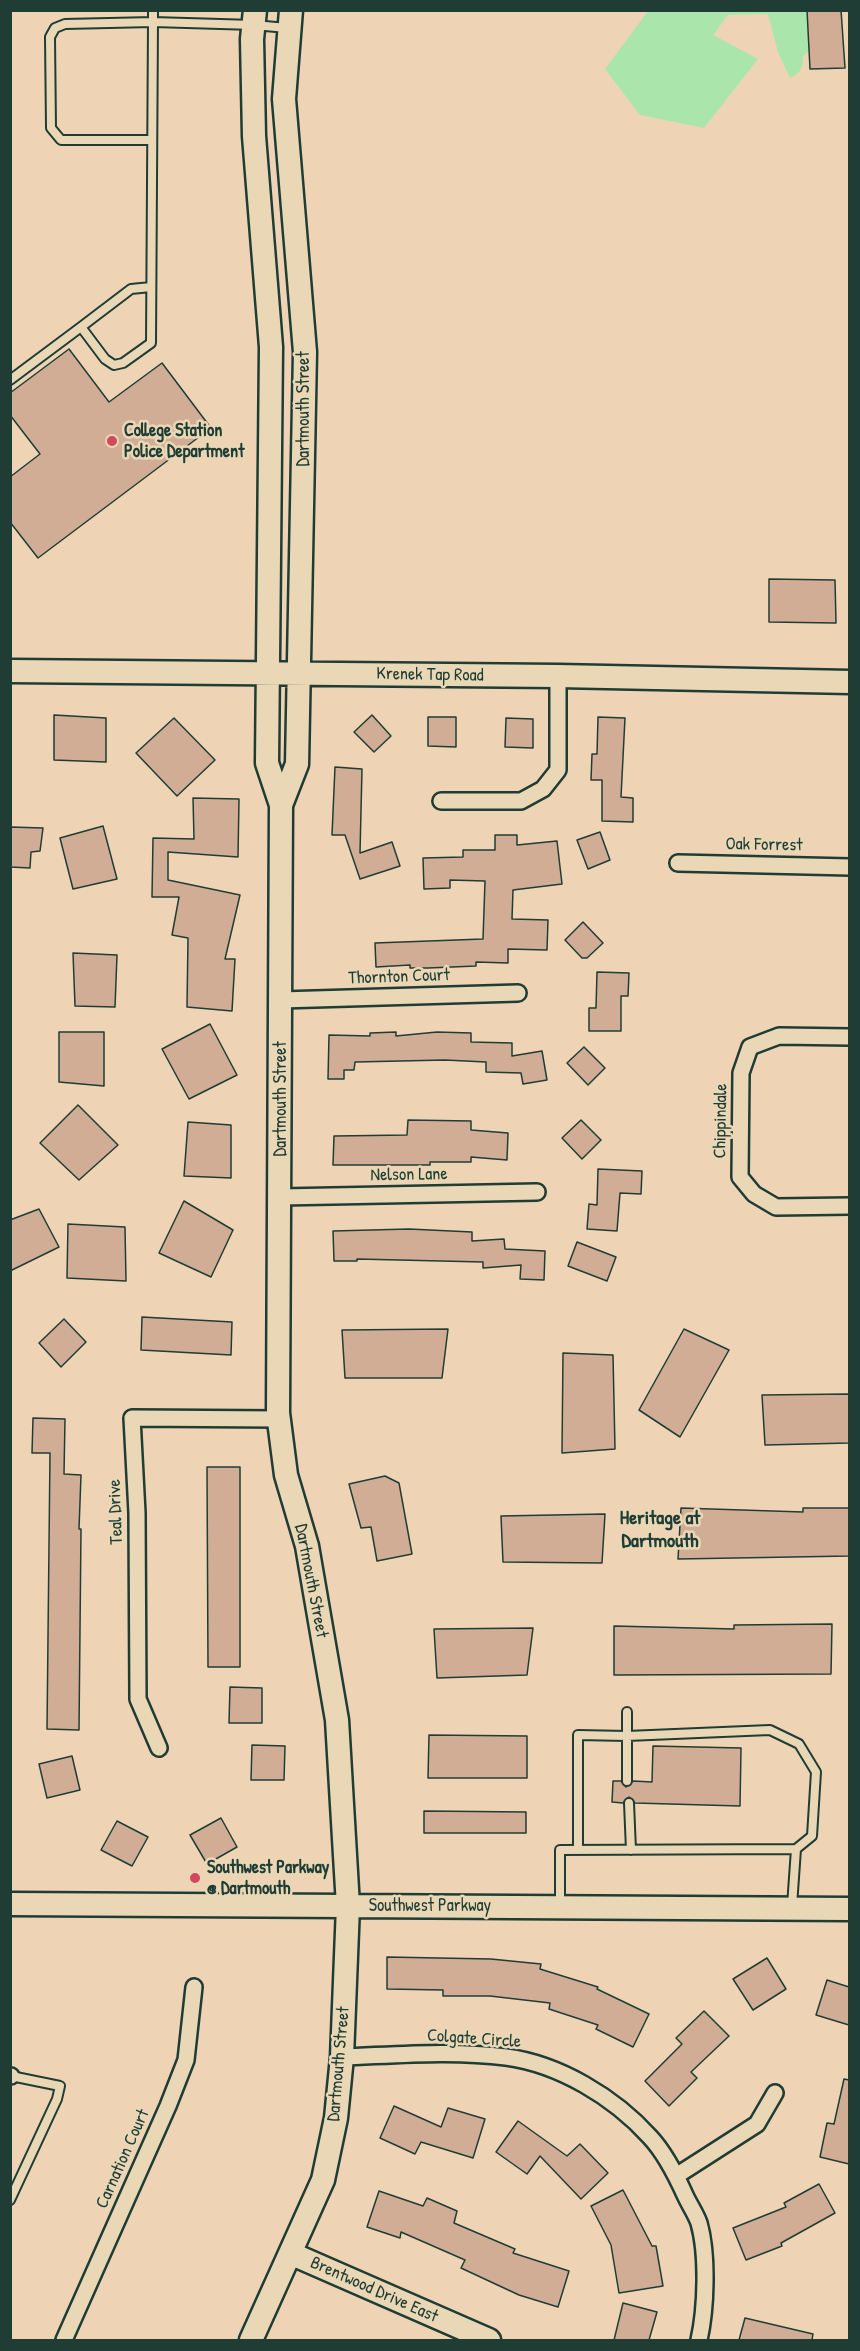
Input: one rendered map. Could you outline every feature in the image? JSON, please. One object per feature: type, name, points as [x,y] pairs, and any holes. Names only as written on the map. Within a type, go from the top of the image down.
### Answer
[{"type":"street","name":"Dartmouth Street","points":[[251,2340],[323,2180],[336,2118],[342,2057],[348,1906],[337,1720],[307,1546],[286,1475],[279,1419],[281,805],[267,763],[266,673],[271,347],[254,136],[255,17]]},
{"type":"street","name":"Dartmouth Street","points":[[281,805],[297,764],[305,352],[284,99],[290,20]]},
{"type":"street","name":"Krenek Tap Road","points":[[10,671],[558,676],[849,682]]},
{"type":"street","points":[[441,801],[521,801],[543,789],[558,770],[558,676]]},
{"type":"street","name":"Oak Forrest","points":[[678,863],[849,867]]},
{"type":"street","name":"Thornton Court","points":[[281,1000],[518,993]]},
{"type":"street","name":"Chippindale","points":[[849,1037],[779,1036],[750,1047],[741,1072],[740,1177],[754,1194],[776,1207],[849,1206]]},
{"type":"street","name":"Nelson Lane","points":[[281,1197],[537,1192]]},
{"type":"street","name":"Teal Drive","points":[[159,1748],[138,1699],[137,1513],[132,1418],[279,1419]]},
{"type":"street","name":"Southwest Parkway","points":[[10,1904],[849,1909]]},
{"type":"street","name":"Carnation Court","points":[[64,2340],[168,2106],[186,2060],[194,1987]]},
{"type":"street","name":"Colgate Circle","points":[[342,2057],[443,2053],[507,2057],[545,2067],[588,2087],[623,2111],[651,2138],[676,2176],[699,2224],[704,2270],[705,2314],[699,2340]]},
{"type":"street","points":[[676,2176],[757,2124],[775,2093]]},
{"type":"street","name":"Brentwood Drive East","points":[[291,2254],[489,2340]]},
{"type":"lane","points":[[81,327],[105,360],[114,365],[123,363],[151,342],[153,10]]},
{"type":"lane","points":[[152,140],[62,140],[55,135],[51,128],[50,37],[55,28],[64,24],[255,17],[290,20]]},
{"type":"lane","points":[[10,380],[131,290],[151,287]]},
{"type":"lane","points":[[627,1712],[627,1781]]},
{"type":"lane","points":[[560,1907],[560,1850],[578,1850],[631,1850],[796,1849],[812,1836],[816,1773],[799,1744],[770,1731],[627,1736],[578,1735],[578,1850]]},
{"type":"lane","points":[[628,1803],[631,1850]]},
{"type":"lane","points":[[792,1909],[796,1849]]},
{"type":"lane","points":[[10,2200],[57,2098],[60,2086],[11,2076]]},
{"type":"green space","points":[[648,11],[807,11],[809,51],[803,56],[799,72],[790,78],[778,52],[768,14],[728,15],[713,35],[758,59],[704,128],[640,115],[605,69]]},
{"type":"building","points":[[807,10],[841,10],[845,68],[810,69]]},
{"type":"building","name":"College Station Police Department","points":[[69,349],[109,402],[162,363],[211,428],[38,558],[10,522],[10,477],[40,454],[10,415],[10,393]]},
{"type":"building","points":[[769,579],[835,580],[836,623],[769,622]]},
{"type":"building","points":[[54,715],[106,718],[106,762],[54,760]]},
{"type":"building","points":[[372,715],[391,736],[374,752],[354,732]]},
{"type":"building","points":[[428,717],[456,717],[456,747],[428,746]]},
{"type":"building","points":[[598,717],[625,718],[621,797],[633,798],[633,822],[602,821],[602,780],[591,780],[592,754],[597,754]]},
{"type":"building","points":[[174,718],[215,760],[177,796],[136,753]]},
{"type":"building","points":[[506,718],[533,719],[533,748],[505,747]]},
{"type":"building","points":[[335,767],[362,769],[360,853],[392,842],[400,866],[360,879],[345,835],[332,835]]},
{"type":"building","points":[[193,798],[239,799],[238,857],[168,852],[168,880],[240,895],[225,959],[235,959],[232,1011],[187,1007],[188,938],[172,935],[179,897],[152,897],[153,838],[194,839]]},
{"type":"building","points":[[103,826],[117,879],[73,889],[60,838]]},
{"type":"building","points":[[10,827],[43,828],[40,851],[31,852],[30,868],[10,867]]},
{"type":"building","points":[[600,832],[610,860],[588,869],[577,840]]},
{"type":"building","points":[[495,835],[517,835],[517,845],[557,841],[562,884],[513,890],[512,919],[548,920],[547,950],[508,949],[508,963],[476,962],[476,966],[428,968],[410,968],[410,965],[376,967],[375,943],[483,939],[485,881],[450,880],[450,888],[424,889],[423,858],[463,857],[463,850],[495,850]]},
{"type":"building","points":[[583,922],[603,943],[587,958],[582,958],[565,940]]},
{"type":"building","points":[[73,953],[117,955],[115,1007],[75,1006]]},
{"type":"building","points":[[597,972],[629,973],[628,996],[621,996],[621,1031],[589,1031],[589,1008],[596,1008]]},
{"type":"building","points":[[210,1024],[237,1075],[189,1099],[162,1049]]},
{"type":"building","points":[[59,1032],[104,1032],[104,1086],[59,1082]]},
{"type":"building","points":[[396,1032],[396,1036],[437,1032],[471,1033],[471,1042],[512,1043],[512,1056],[542,1051],[547,1080],[523,1084],[521,1073],[486,1072],[486,1062],[445,1060],[355,1062],[354,1070],[344,1070],[344,1079],[328,1079],[329,1035],[370,1036],[370,1033]]},
{"type":"building","points":[[584,1047],[605,1068],[588,1085],[567,1063]]},
{"type":"building","points":[[78,1105],[118,1145],[79,1180],[40,1143]]},
{"type":"building","points":[[408,1120],[471,1121],[471,1130],[508,1133],[507,1160],[471,1157],[471,1162],[430,1162],[430,1165],[333,1165],[334,1136],[407,1135]]},
{"type":"building","points":[[581,1120],[601,1140],[582,1159],[562,1138]]},
{"type":"building","points":[[188,1122],[231,1125],[231,1178],[184,1176]]},
{"type":"building","points":[[598,1169],[642,1171],[641,1194],[620,1193],[617,1231],[587,1229],[589,1204],[597,1205]]},
{"type":"building","points":[[184,1201],[233,1230],[211,1277],[159,1253]]},
{"type":"building","points":[[39,1209],[59,1247],[10,1271],[10,1220]]},
{"type":"building","points":[[68,1224],[125,1227],[126,1281],[67,1278]]},
{"type":"building","points":[[409,1229],[472,1232],[472,1241],[504,1239],[505,1249],[545,1251],[544,1280],[520,1279],[521,1265],[483,1268],[483,1262],[357,1259],[357,1261],[334,1261],[333,1231]]},
{"type":"building","points":[[577,1242],[616,1257],[607,1281],[568,1266]]},
{"type":"building","points":[[142,1317],[232,1322],[231,1355],[141,1350]]},
{"type":"building","points":[[64,1319],[86,1342],[61,1367],[39,1343]]},
{"type":"building","points":[[448,1329],[442,1378],[345,1378],[342,1330]]},
{"type":"building","points":[[684,1329],[729,1350],[680,1437],[639,1410]]},
{"type":"building","points":[[563,1353],[613,1355],[615,1449],[562,1453]]},
{"type":"building","points":[[849,1394],[849,1443],[765,1445],[762,1395]]},
{"type":"building","points":[[33,1418],[65,1419],[64,1474],[81,1475],[79,1730],[47,1729],[50,1453],[32,1453]]},
{"type":"building","points":[[207,1467],[240,1467],[240,1667],[208,1667]]},
{"type":"building","points":[[385,1476],[399,1483],[412,1554],[377,1561],[371,1527],[361,1528],[349,1484]]},
{"type":"building","points":[[681,1508],[803,1512],[803,1508],[849,1508],[849,1556],[678,1559]]},
{"type":"building","points":[[605,1514],[602,1563],[503,1562],[501,1516]]},
{"type":"building","points":[[832,1624],[831,1674],[614,1675],[614,1626],[734,1629],[734,1625]]},
{"type":"building","points":[[533,1628],[527,1675],[437,1678],[434,1629]]},
{"type":"building","points":[[230,1687],[262,1688],[262,1723],[229,1723]]},
{"type":"building","points":[[429,1735],[527,1736],[527,1778],[428,1778]]},
{"type":"building","points":[[252,1745],[285,1746],[284,1780],[251,1780]]},
{"type":"building","points":[[653,1746],[741,1748],[740,1806],[635,1803],[629,1797],[623,1803],[612,1802],[613,1781],[621,1781],[626,1787],[633,1781],[652,1782]]},
{"type":"building","points":[[72,1756],[80,1790],[47,1798],[39,1764]]},
{"type":"building","points":[[424,1811],[526,1812],[526,1833],[424,1833]]},
{"type":"building","points":[[221,1818],[237,1847],[207,1864],[190,1835]]},
{"type":"building","points":[[117,1821],[148,1837],[132,1866],[101,1850]]},
{"type":"building","points":[[387,1957],[491,1959],[541,1964],[540,1969],[598,1987],[597,1989],[649,2014],[633,2047],[596,2029],[598,2025],[549,2009],[550,2003],[490,1996],[443,1996],[443,1990],[387,1989]]},
{"type":"building","points":[[767,1958],[786,1989],[753,2010],[733,1979]]},
{"type":"building","points":[[827,1980],[849,1987],[849,2025],[816,2015]]},
{"type":"building","points":[[704,2011],[729,2036],[691,2072],[697,2078],[669,2106],[645,2081],[682,2044],[676,2038]]},
{"type":"building","points":[[844,2079],[849,2080],[849,2164],[820,2157],[827,2123],[834,2124]]},
{"type":"building","points":[[394,2106],[441,2127],[448,2108],[485,2119],[473,2158],[421,2142],[415,2154],[380,2138]]},
{"type":"building","points":[[518,2121],[567,2156],[580,2144],[608,2173],[581,2199],[540,2156],[527,2174],[496,2152]]},
{"type":"building","points":[[819,2184],[835,2213],[781,2243],[782,2246],[746,2260],[733,2228],[786,2207],[784,2203]]},
{"type":"building","points":[[623,2190],[652,2246],[656,2246],[663,2286],[619,2293],[611,2245],[591,2206]]},
{"type":"building","points":[[379,2191],[423,2206],[427,2198],[457,2211],[454,2223],[515,2249],[513,2253],[569,2271],[558,2307],[519,2295],[461,2268],[465,2260],[401,2232],[400,2238],[367,2227]]},
{"type":"building","points":[[623,2303],[657,2312],[649,2340],[614,2340]]},
{"type":"building","points":[[745,2318],[813,2334],[812,2340],[739,2340]]},
{"type":"place","name":"College Station Police Department","points":[[112,441]]},
{"type":"place","name":"Southwest Parkway @ Dartmouth","points":[[195,1878]]},
{"type":"district","name":"Heritage at Dartmouth","points":[[660,1530]]}]
